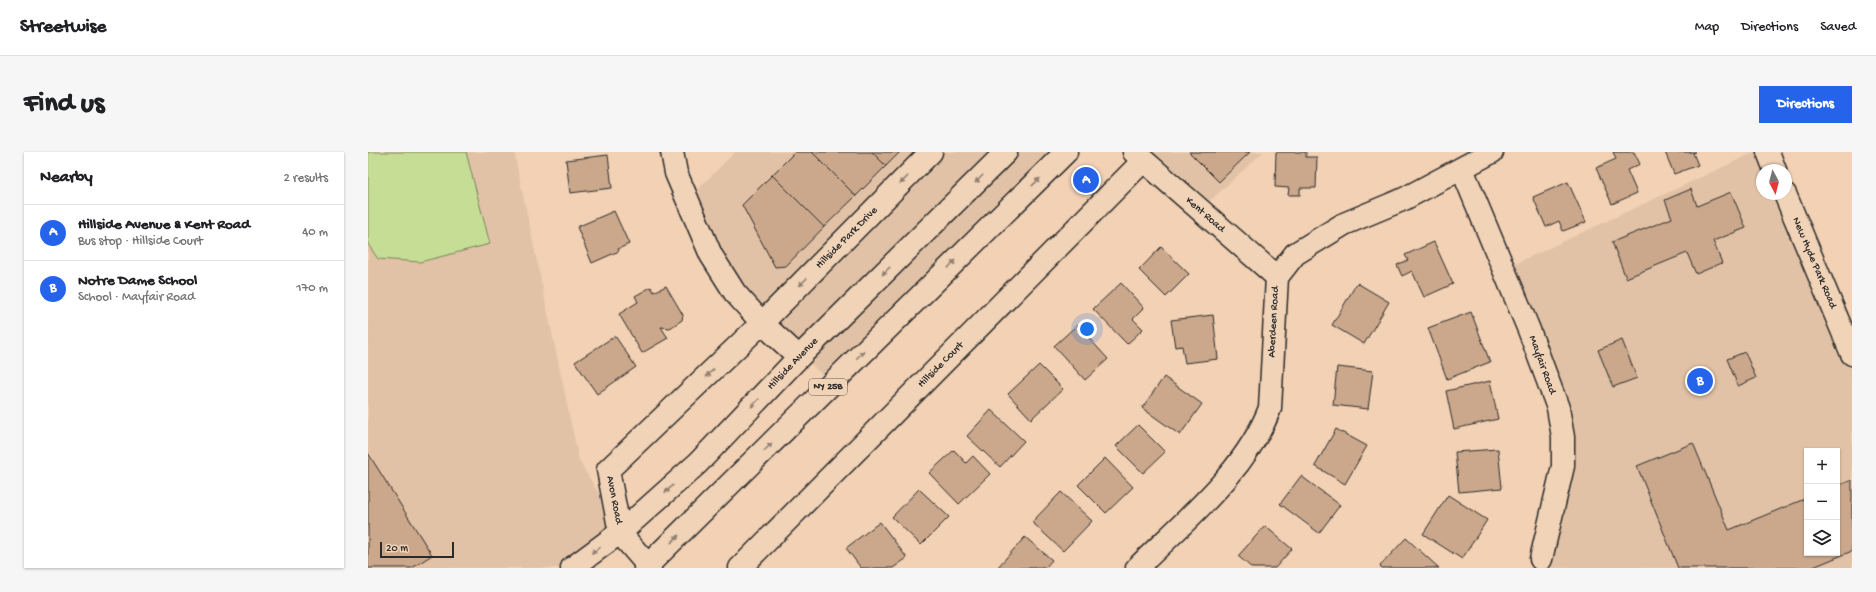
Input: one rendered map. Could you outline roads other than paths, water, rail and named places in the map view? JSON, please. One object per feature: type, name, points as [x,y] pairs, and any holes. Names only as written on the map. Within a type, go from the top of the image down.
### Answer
[{"type":"street","points":[[672,152],[676,173],[711,255],[735,293],[762,323],[799,357]]},
{"type":"street","name":"Hillside Park Drive","points":[[608,470],[762,323],[931,152]]},
{"type":"street","name":"Hillside Avenue","points":[[572,568],[620,533],[698,462],[799,357],[1006,152]]},
{"type":"street","name":"NY 25B","points":[[648,567],[1066,152]]},
{"type":"street","name":"Aberdeen Road","points":[[1137,568],[1204,502],[1241,461],[1263,427],[1270,408],[1277,276],[1295,254],[1344,224],[1404,199],[1492,152]]},
{"type":"street","points":[[1768,152],[1773,164]]},
{"type":"street","name":"Kent Road","points":[[1138,157],[1277,276]]},
{"type":"street","name":"Hillside Court","points":[[740,568],[1138,157]]},
{"type":"street","name":"Mayfair Road","points":[[1462,169],[1529,330],[1559,415],[1563,437],[1563,466],[1540,565]]},
{"type":"street","name":"New Hyde Park Road","points":[[1788,200],[1852,354]]},
{"type":"street","name":"Avon Road","points":[[608,470],[620,533],[648,567]]},
{"type":"place","name":"Hillside Avenue & Kent Road","points":[[1086,180]]},
{"type":"place","name":"Notre Dame School","points":[[1700,381]]}]
